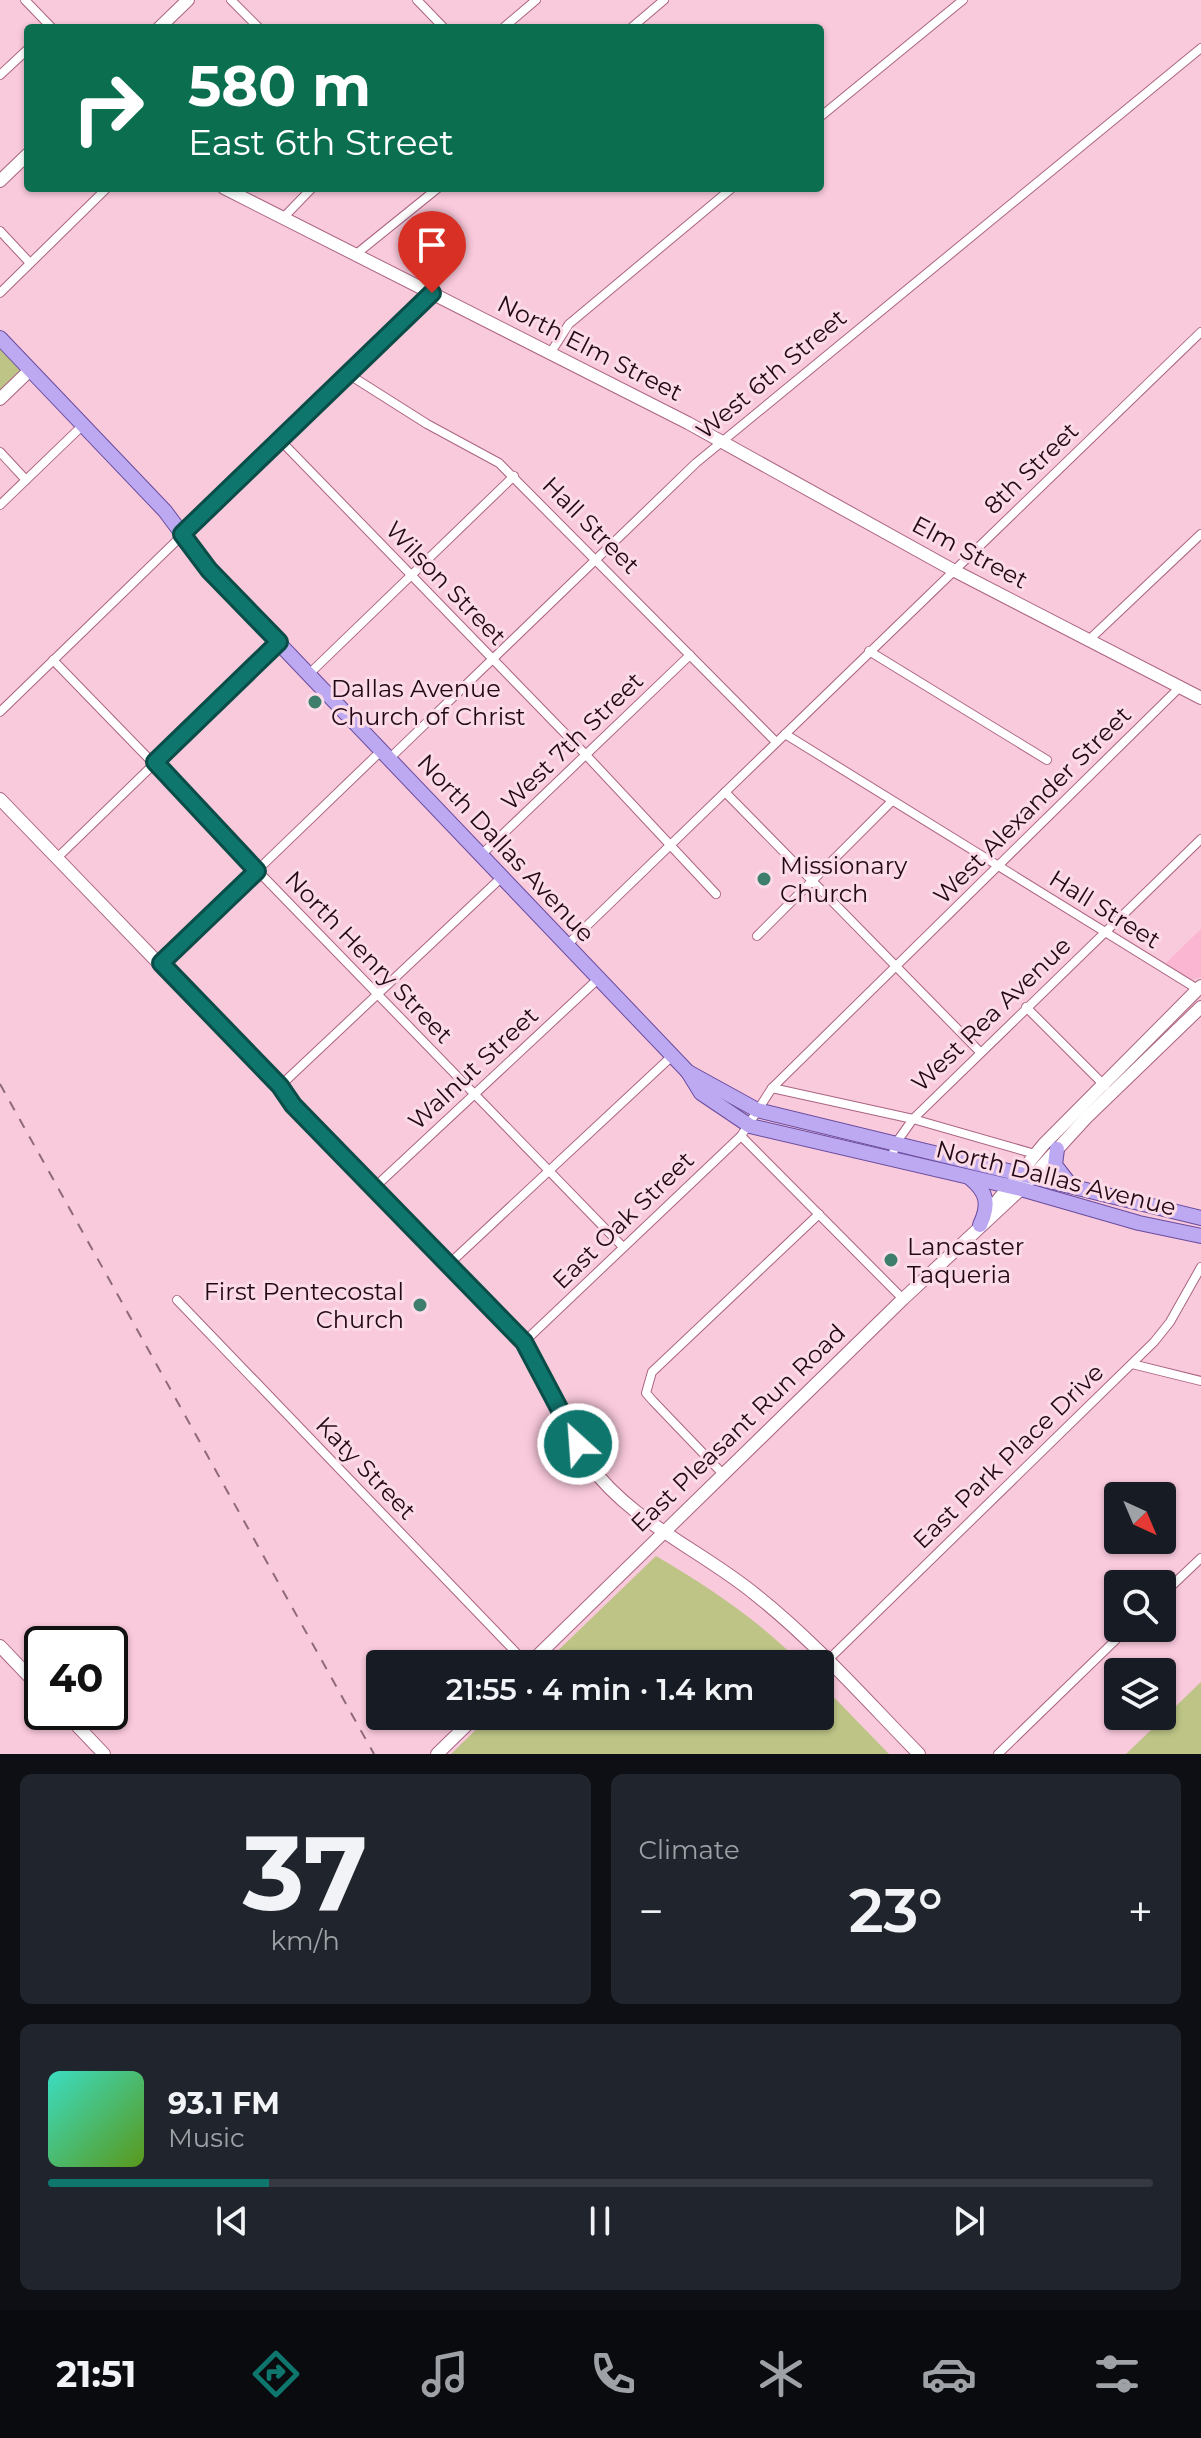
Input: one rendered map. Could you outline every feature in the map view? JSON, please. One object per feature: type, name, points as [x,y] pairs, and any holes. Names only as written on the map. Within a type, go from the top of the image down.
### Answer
[{"type":"main road","name":"North Dallas Avenue","points":[[0,338],[182,534],[209,570],[387,753],[688,1072],[757,1110],[1201,1218]]},
{"type":"main road","name":"North Dallas Avenue","points":[[688,1072],[701,1093],[745,1131],[1014,1187],[1139,1223],[1201,1236]]},
{"type":"main road","points":[[1057,1149],[1055,1165],[1070,1184]]},
{"type":"main road","points":[[970,1178],[984,1192],[987,1202],[980,1225]]},
{"type":"main road","points":[[1139,1223],[1143,1205]]},
{"type":"street","points":[[25,0],[48,24]]},
{"type":"street","points":[[163,24],[188,0]]},
{"type":"street","points":[[231,0],[255,24]]},
{"type":"street","points":[[417,0],[440,24]]},
{"type":"street","points":[[508,24],[536,0]]},
{"type":"street","points":[[636,24],[664,0]]},
{"type":"street","points":[[824,114],[963,0]]},
{"type":"street","name":"West 6th Street","points":[[161,963],[721,441],[1201,48]]},
{"type":"street","points":[[0,75],[24,53]]},
{"type":"street","points":[[0,181],[24,158]]},
{"type":"street","points":[[0,293],[103,192]]},
{"type":"street","name":"North Elm Street","points":[[232,192],[721,441]]},
{"type":"street","points":[[283,218],[308,192]]},
{"type":"street","points":[[355,255],[433,192]]},
{"type":"street","points":[[551,352],[569,324],[727,192]]},
{"type":"street","points":[[0,231],[30,263]]},
{"type":"street","points":[[0,712],[432,293]]},
{"type":"street","name":"8th Street","points":[[776,742],[1201,332]]},
{"type":"street","points":[[0,399],[30,370]]},
{"type":"street","name":"Hall Street","points":[[348,374],[427,424],[499,463],[776,742]]},
{"type":"street","points":[[0,505],[83,425]]},
{"type":"street","name":"Wilson Street","points":[[280,440],[586,755],[716,894]]},
{"type":"street","name":"Elm Street","points":[[721,441],[953,570],[1091,638],[1201,698]]},
{"type":"street","points":[[0,452],[26,480]]},
{"type":"street","points":[[309,674],[514,476]]},
{"type":"street","points":[[1091,638],[1201,534]]},
{"type":"street","points":[[57,858],[279,642]]},
{"type":"street","points":[[869,651],[1047,760]]},
{"type":"street","name":"West 7th Street","points":[[481,855],[690,655]]},
{"type":"street","name":"North Henry Street","points":[[53,660],[623,1247]]},
{"type":"street","name":"West Alexander Street","points":[[745,1131],[772,1088],[1000,868],[1180,687]]},
{"type":"street","points":[[0,694],[9,703]]},
{"type":"street","name":"Hall Street","points":[[785,734],[1104,933],[1200,989]]},
{"type":"street","points":[[567,945],[776,742]]},
{"type":"street","points":[[725,792],[980,1052]]},
{"type":"street","points":[[0,799],[524,1342],[594,1472],[613,1494],[662,1533],[754,1593],[815,1650]]},
{"type":"street","points":[[757,936],[810,879],[892,801]]},
{"type":"street","name":"West Rea Avenue","points":[[891,1160],[896,1143],[913,1119],[1201,839]]},
{"type":"street","points":[[280,1086],[502,877]]},
{"type":"street","name":"Walnut Street","points":[[376,1186],[598,979]]},
{"type":"street","points":[[1026,1173],[1035,1154],[1102,1082],[1200,989]]},
{"type":"street","points":[[1026,1007],[1113,1093]]},
{"type":"street","points":[[1026,1173],[1057,1149],[1201,1007]]},
{"type":"street","points":[[449,1264],[671,1057]]},
{"type":"street","name":"North Dallas Avenue","points":[[772,1088],[913,1119],[1035,1154]]},
{"type":"street","points":[[745,1131],[819,1214],[903,1299]]},
{"type":"street","name":"East Oak Street","points":[[524,1342],[745,1131]]},
{"type":"street","name":"East Pleasant Run Road","points":[[542,1650],[980,1225],[1026,1173]]},
{"type":"street","points":[[723,1474],[646,1393],[652,1372],[819,1214]]},
{"type":"street","name":"East Park Place Drive","points":[[834,1654],[1132,1364],[1170,1322],[1201,1267]]},
{"type":"street","name":"Katy Street","points":[[177,1300],[514,1650]]},
{"type":"street","points":[[1132,1364],[1201,1381]]},
{"type":"street","points":[[1176,1582],[1201,1558]]},
{"type":"street","points":[[998,1754],[1114,1642]]},
{"type":"street","points":[[0,1646],[24,1671]]},
{"type":"street","points":[[834,1668],[919,1754]]},
{"type":"street","points":[[81,1730],[104,1754]]},
{"type":"street","points":[[437,1754],[462,1730]]},
{"type":"shaded area","points":[[1201,929],[1201,977],[1192,980],[1165,964]]},
{"type":"green space","points":[[0,346],[23,370],[0,392]]},
{"type":"green space","points":[[656,1556],[732,1605],[787,1650],[559,1650]]},
{"type":"green space","points":[[1201,1682],[1201,1754],[1126,1754],[1151,1730],[1176,1730],[1176,1706]]},
{"type":"green space","points":[[834,1697],[889,1754],[451,1754],[476,1730],[834,1730]]},
{"type":"railway","points":[[0,1084],[374,1754]]},
{"type":"place","name":"Dallas Avenue Church of Christ","points":[[315,702]]},
{"type":"place","name":"Missionary Church","points":[[764,879]]},
{"type":"place","name":"Lancaster Taqueria","points":[[891,1260]]},
{"type":"place","name":"First Pentecostal Church","points":[[420,1305]]},
{"type":"route","points":[[432,293],[182,534],[209,570],[279,642],[155,762],[257,871],[161,963],[280,1086],[293,1105],[376,1186],[524,1342],[578,1444]]}]
